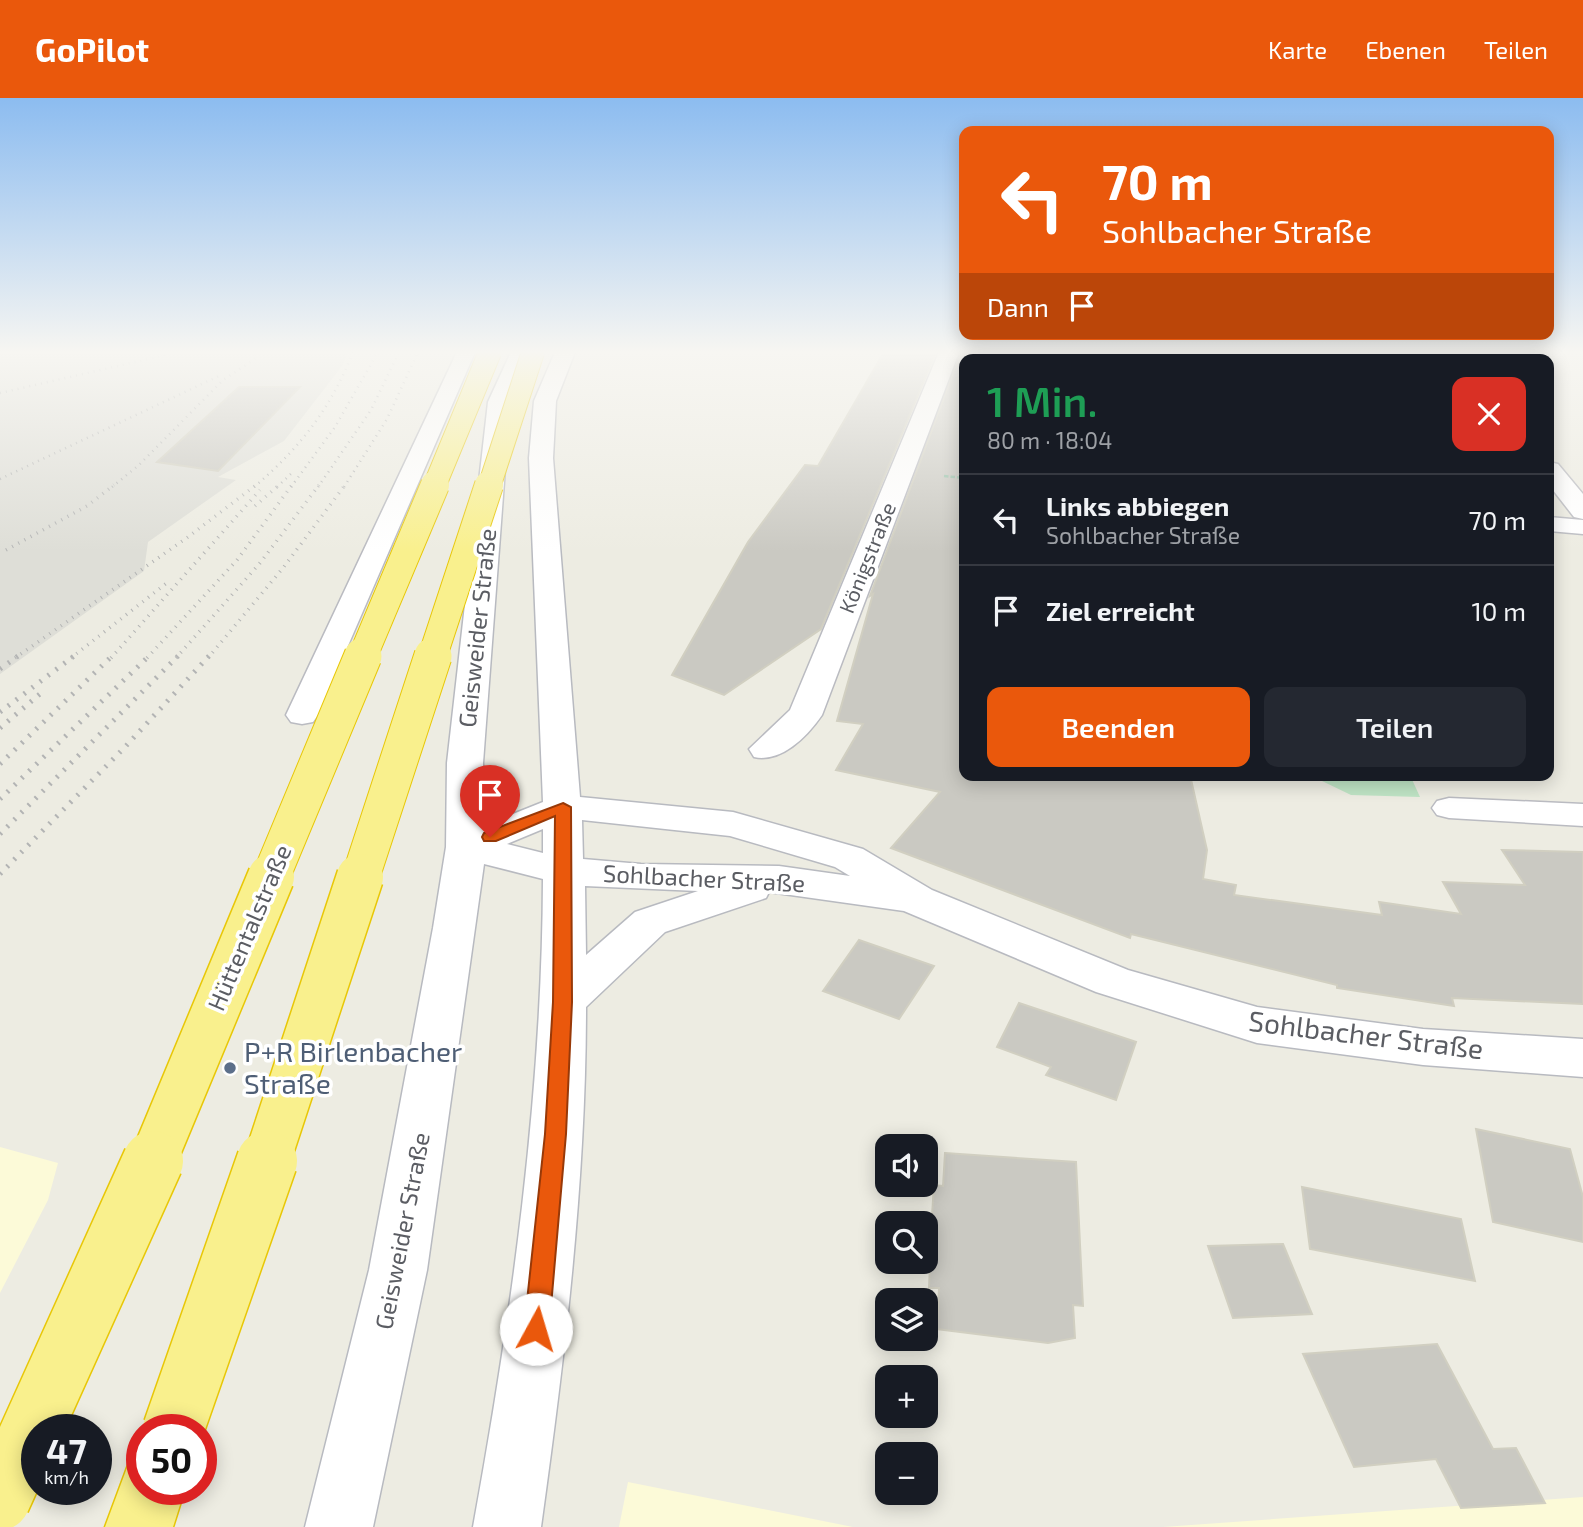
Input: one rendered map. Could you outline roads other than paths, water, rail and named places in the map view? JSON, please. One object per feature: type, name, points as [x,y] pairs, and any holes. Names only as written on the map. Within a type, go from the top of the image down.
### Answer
[{"type":"highway","name":"Hüttentalstraße","points":[[0,1500],[126,1225],[462,419]]},
{"type":"highway","points":[[179,1414],[243,1233],[511,419]]},
{"type":"highway","points":[[139,1527],[147,1505]]},
{"type":"main road","name":"Geisweider Straße","points":[[340,1527],[398,1270],[441,1021],[466,847],[465,763],[497,419]]},
{"type":"main road","points":[[508,1527],[531,1384],[555,1134],[562,1002],[563,807],[541,458],[544,419]]},
{"type":"main road","name":"Königstraße","points":[[767,749],[805,715],[923,419]]},
{"type":"main road","points":[[1554,475],[1583,511]]},
{"type":"main road","name":"Sohlbacher Straße","points":[[466,847],[563,807],[733,824],[849,858],[917,900],[1112,981],[1257,1025],[1423,1047],[1583,1058]]},
{"type":"main road","name":"Sohlbacher Straße","points":[[466,847],[564,871],[640,877],[779,878],[917,900]]},
{"type":"main road","points":[[562,1002],[650,922],[779,878]]},
{"type":"lane","points":[[302,715],[436,419]]},
{"type":"lane","points":[[1554,524],[1583,527]]},
{"type":"lane","points":[[1449,808],[1583,815]]},
{"type":"railway","points":[[0,479],[128,419]]},
{"type":"railway","points":[[112,487],[139,465],[185,419]]},
{"type":"railway","points":[[254,487],[300,442],[317,419]]},
{"type":"railway","points":[[291,487],[340,419]]},
{"type":"railway","points":[[318,487],[365,419]]},
{"type":"railway","points":[[344,487],[387,419]]},
{"type":"railway","points":[[277,487],[294,471]]},
{"type":"railway","points":[[6,550],[87,506],[114,485]]},
{"type":"railway","points":[[15,658],[188,537],[256,485]]},
{"type":"railway","points":[[255,506],[279,485]]},
{"type":"railway","points":[[148,657],[237,560],[292,485]]},
{"type":"railway","points":[[176,658],[260,563],[319,485]]},
{"type":"railway","points":[[208,658],[283,568],[345,485]]},
{"type":"railway","points":[[111,658],[260,490]]},
{"type":"railway","points":[[71,658],[168,582]]},
{"type":"railway","points":[[0,669],[18,656]]},
{"type":"railway","points":[[0,712],[74,656]]},
{"type":"railway","points":[[0,764],[112,656]]},
{"type":"railway","points":[[0,874],[125,747],[209,656]]},
{"type":"railway","points":[[0,799],[148,657]]},
{"type":"railway","points":[[0,834],[176,658]]},
{"type":"railway","points":[[0,728],[41,693]]},
{"type":"place","name":"P+R Birlenbacher Straße","points":[[230,1068]]}]
